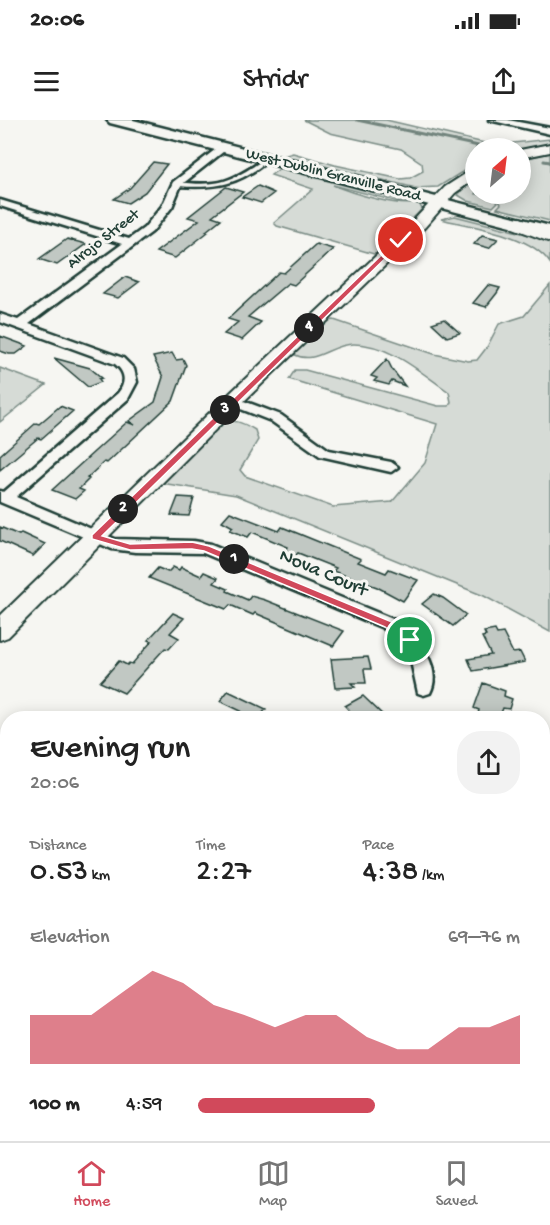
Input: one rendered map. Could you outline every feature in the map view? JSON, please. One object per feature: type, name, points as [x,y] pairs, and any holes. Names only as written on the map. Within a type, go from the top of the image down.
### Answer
[{"type":"highway","points":[[520,224],[550,236]]},
{"type":"main road","name":"West Dublin Granville Road","points":[[115,120],[550,231]]},
{"type":"main road","points":[[531,152],[550,148]]},
{"type":"main road","points":[[0,631],[233,401],[440,203],[450,190],[465,179]]},
{"type":"street","points":[[494,120],[550,131]]},
{"type":"street","name":"Alrojo Street","points":[[20,325],[148,230],[167,207],[177,184],[223,148]]},
{"type":"street","points":[[0,203],[130,243]]},
{"type":"street","points":[[0,318],[113,358],[125,365],[131,374],[131,385],[123,396],[3,497]]},
{"type":"street","points":[[233,401],[276,418],[325,453],[391,466]]},
{"type":"street","name":"Nova Court","points":[[3,497],[95,537],[130,547],[192,546],[206,548],[389,624],[404,634],[415,646],[424,669],[424,688]]},
{"type":"lane","points":[[177,184],[210,187],[230,183],[243,177],[268,159]]},
{"type":"shaded area","points":[[304,120],[386,120],[465,138],[465,170],[438,187],[416,188],[283,156],[293,153],[400,179],[410,178],[423,171],[422,163],[401,149],[330,133]]},
{"type":"shaded area","points":[[550,139],[550,144],[531,148],[531,141]]},
{"type":"shaded area","points":[[550,153],[550,221],[497,208],[501,204],[531,204],[531,157]]},
{"type":"shaded area","points":[[282,167],[413,201],[403,203],[333,185],[376,199],[400,203],[410,204],[418,202],[422,209],[379,253],[374,254],[277,226],[274,223],[313,189],[271,175]]},
{"type":"shaded area","points":[[465,187],[465,199],[458,195]]},
{"type":"shaded area","points":[[480,204],[496,204],[493,207]]},
{"type":"shaded area","points":[[455,216],[550,240],[550,263],[541,253],[515,238],[441,219]]},
{"type":"shaded area","points":[[550,285],[550,632],[484,596],[236,495],[161,483],[219,422],[234,421],[255,430],[258,440],[240,470],[245,476],[333,507],[392,502],[425,463],[437,424],[289,379],[295,370],[305,370],[438,406],[449,406],[451,402],[449,392],[392,354],[367,345],[345,345],[309,357],[293,354],[327,321],[334,320],[434,354],[468,361],[477,360],[499,324],[524,316]]},
{"type":"shaded area","points":[[0,368],[46,385],[0,422]]},
{"type":"building","points":[[153,162],[167,164],[145,192],[128,203],[114,199],[130,188]]},
{"type":"building","points":[[258,186],[274,193],[261,203],[242,197]]},
{"type":"building","points":[[226,187],[243,192],[212,216],[221,219],[206,231],[208,232],[175,258],[156,252],[199,220],[188,217]]},
{"type":"building","points":[[482,235],[498,239],[489,248],[474,244]]},
{"type":"building","points":[[67,239],[86,244],[57,265],[39,259]]},
{"type":"building","points":[[316,244],[333,249],[294,285],[288,283],[248,317],[261,322],[242,340],[224,334],[238,322],[228,319],[279,272],[284,273]]},
{"type":"building","points":[[125,277],[139,282],[118,298],[103,294]]},
{"type":"building","points":[[488,285],[500,288],[486,307],[473,303]]},
{"type":"building","points":[[444,319],[460,333],[447,337],[432,323]]},
{"type":"building","points":[[0,336],[27,346],[16,354],[0,351]]},
{"type":"building","points":[[172,353],[176,360],[183,359],[186,365],[173,401],[107,463],[104,462],[87,478],[89,479],[79,489],[84,491],[75,499],[52,490],[127,422],[135,425],[129,421],[155,402],[163,377],[153,357]]},
{"type":"building","points":[[54,358],[90,368],[102,378],[99,379],[101,382],[88,387]]},
{"type":"building","points":[[387,359],[405,386],[392,381],[389,385],[374,381],[377,378],[371,376]]},
{"type":"building","points":[[60,406],[73,411],[0,470],[0,455],[36,423],[39,424]]},
{"type":"building","points":[[178,497],[194,498],[189,516],[171,515]]},
{"type":"building","points":[[230,512],[279,531],[282,527],[361,559],[358,562],[386,573],[389,569],[418,580],[403,601],[377,587],[333,571],[336,568],[298,553],[295,556],[284,552],[288,547],[252,532],[248,537],[230,530],[233,527],[222,521]]},
{"type":"building","points":[[0,527],[19,535],[21,533],[45,544],[33,556],[0,541]]},
{"type":"building","points":[[173,567],[179,570],[181,567],[201,576],[204,572],[218,578],[214,583],[248,600],[251,596],[265,600],[344,631],[333,646],[255,613],[253,615],[230,605],[226,609],[149,578],[158,568],[168,572]]},
{"type":"building","points":[[434,594],[466,615],[453,626],[422,604]]},
{"type":"building","points":[[173,613],[184,618],[170,633],[179,638],[169,649],[165,648],[124,693],[100,682],[119,661],[127,665],[132,664],[152,641],[148,640]]},
{"type":"building","points":[[495,630],[497,634],[503,633],[513,653],[520,652],[525,662],[473,671],[468,659],[491,655],[482,637],[486,636],[484,632]]},
{"type":"building","points":[[368,657],[371,669],[364,669],[366,683],[351,683],[355,687],[335,688],[331,659]]},
{"type":"building","points":[[483,683],[505,691],[504,696],[512,699],[509,709],[503,708],[502,711],[479,711],[474,708]]},
{"type":"building","points":[[228,691],[266,709],[264,711],[241,711],[220,701]]},
{"type":"building","points":[[363,696],[379,711],[350,711],[345,706]]},
{"type":"waterway","points":[[357,120],[465,143]]},
{"type":"waterway","points":[[544,161],[550,162]]},
{"type":"route","points":[[401,240],[95,537],[112,544],[130,547],[171,545],[206,548],[389,624],[410,640]]}]
